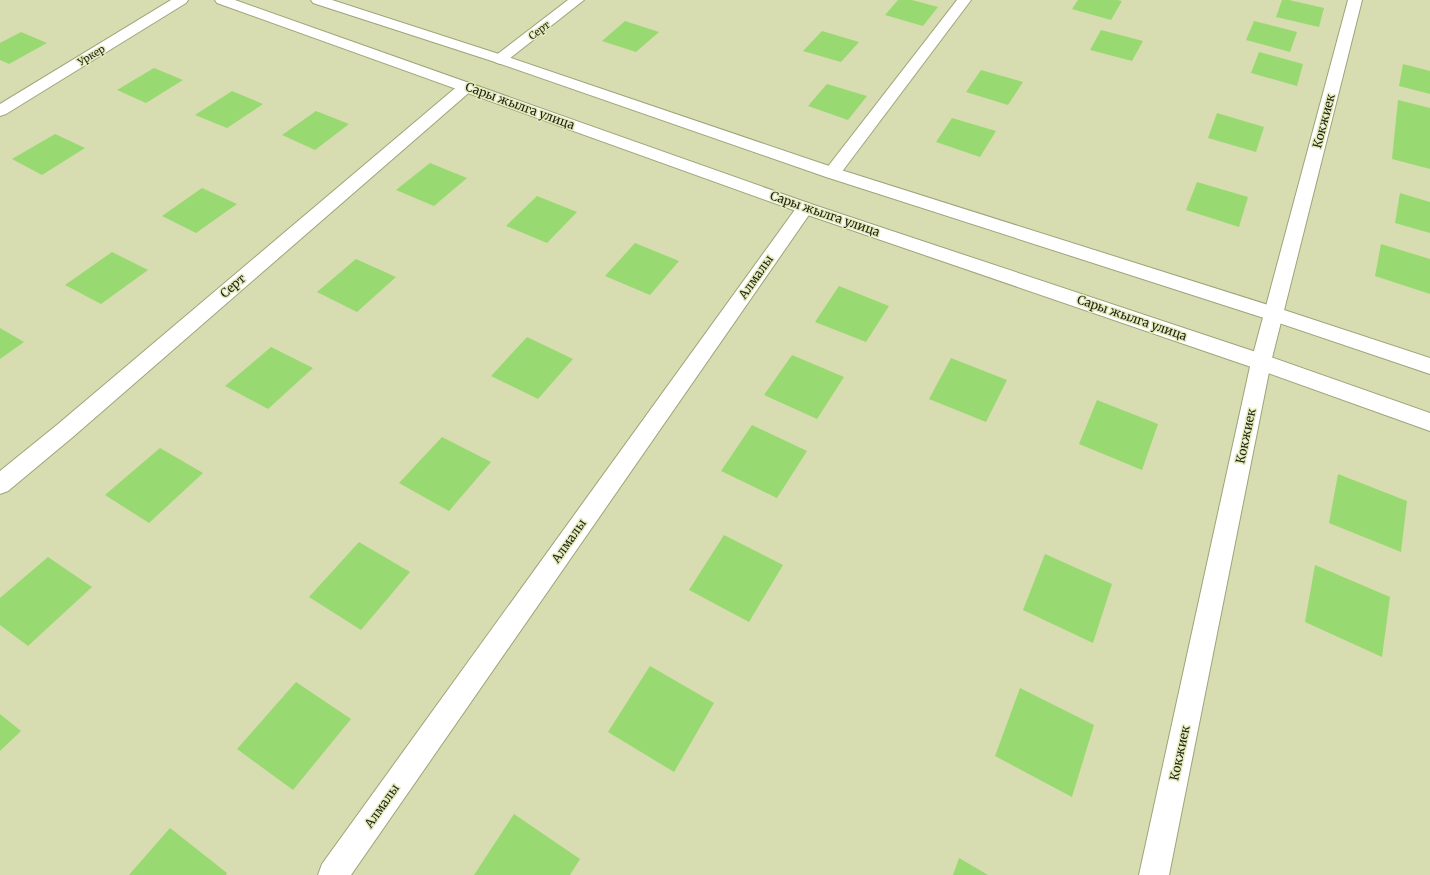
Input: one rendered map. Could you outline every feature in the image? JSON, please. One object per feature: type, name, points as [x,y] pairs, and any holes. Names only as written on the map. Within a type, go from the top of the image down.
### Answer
[{"type":"street","name":"Уркер","points":[[0,111],[181,0]]},
{"type":"street","name":"Сары жылга улица","points":[[222,0],[805,208],[1262,362],[1430,422]]},
{"type":"street","points":[[318,0],[500,59],[832,172],[1274,314],[1430,366]]},
{"type":"street","name":"Серт","points":[[500,59],[577,0]]},
{"type":"street","points":[[832,172],[964,0]]},
{"type":"street","name":"Кокжиек","points":[[1154,875],[1262,362],[1355,0]]},
{"type":"street","name":"Серт","points":[[0,484],[72,425],[466,87]]},
{"type":"street","name":"Алмалы","points":[[333,875],[805,208]]},
{"type":"building","points":[[898,0],[912,0],[938,7],[923,26],[885,15]]},
{"type":"building","points":[[1078,0],[1122,1],[1111,20],[1072,9]]},
{"type":"building","points":[[1282,0],[1289,0],[1324,8],[1319,27],[1276,17]]},
{"type":"building","points":[[625,21],[659,32],[636,52],[602,41]]},
{"type":"building","points":[[1254,21],[1297,32],[1290,52],[1246,40]]},
{"type":"building","points":[[1101,30],[1143,41],[1132,61],[1090,50]]},
{"type":"building","points":[[822,31],[859,42],[841,62],[803,51]]},
{"type":"building","points":[[21,32],[47,43],[9,64],[0,60],[0,43]]},
{"type":"building","points":[[1259,52],[1303,64],[1297,86],[1251,73]]},
{"type":"building","points":[[1403,64],[1430,71],[1430,94],[1399,86]]},
{"type":"building","points":[[154,68],[183,80],[146,103],[117,90]]},
{"type":"building","points":[[981,70],[1023,82],[1008,105],[966,92]]},
{"type":"building","points":[[827,84],[867,96],[848,120],[808,106]]},
{"type":"building","points":[[232,91],[263,104],[227,128],[195,115]]},
{"type":"building","points":[[1398,100],[1430,108],[1430,169],[1392,159]]},
{"type":"building","points":[[316,111],[349,124],[315,150],[282,135]]},
{"type":"building","points":[[1217,113],[1264,127],[1256,152],[1208,138]]},
{"type":"building","points":[[952,118],[996,131],[980,157],[936,142]]},
{"type":"building","points":[[55,134],[85,148],[42,175],[12,159]]},
{"type":"building","points":[[430,163],[467,178],[434,206],[396,190]]},
{"type":"building","points":[[1197,182],[1248,197],[1239,227],[1186,210]]},
{"type":"building","points":[[202,188],[237,204],[196,233],[162,216]]},
{"type":"building","points":[[1400,193],[1430,202],[1430,233],[1395,223]]},
{"type":"building","points":[[537,196],[577,212],[547,243],[506,226]]},
{"type":"building","points":[[635,243],[679,261],[650,295],[605,276]]},
{"type":"building","points":[[1381,244],[1430,259],[1430,294],[1375,276]]},
{"type":"building","points":[[112,252],[148,270],[101,304],[65,285]]},
{"type":"building","points":[[356,259],[396,277],[357,312],[317,292]]},
{"type":"building","points":[[839,286],[889,306],[866,342],[815,322]]},
{"type":"building","points":[[0,328],[24,342],[0,359]]},
{"type":"building","points":[[527,337],[573,359],[538,399],[491,376]]},
{"type":"building","points":[[271,347],[313,368],[268,409],[225,386]]},
{"type":"building","points":[[792,355],[844,377],[817,419],[764,395]]},
{"type":"building","points":[[951,358],[1007,380],[986,422],[929,399]]},
{"type":"building","points":[[1097,400],[1158,424],[1142,470],[1079,444]]},
{"type":"building","points":[[752,425],[807,451],[777,498],[721,471]]},
{"type":"building","points":[[442,437],[491,462],[449,511],[399,483]]},
{"type":"building","points":[[160,448],[203,473],[149,523],[105,495]]},
{"type":"building","points":[[1338,474],[1407,501],[1401,552],[1329,523]]},
{"type":"building","points":[[724,535],[783,565],[749,622],[689,590]]},
{"type":"building","points":[[359,542],[410,572],[361,630],[309,597]]},
{"type":"building","points":[[1045,554],[1112,584],[1093,643],[1023,610]]},
{"type":"building","points":[[48,557],[92,587],[28,646],[0,625],[0,598]]},
{"type":"building","points":[[1315,565],[1390,597],[1382,657],[1305,622]]},
{"type":"building","points":[[650,666],[714,703],[674,772],[608,732]]},
{"type":"building","points":[[296,682],[351,719],[293,790],[237,749]]},
{"type":"building","points":[[1020,688],[1094,725],[1072,797],[995,756]]},
{"type":"building","points":[[0,714],[21,731],[0,751]]},
{"type":"building","points":[[514,814],[580,859],[570,875],[474,875]]},
{"type":"building","points":[[170,828],[227,873],[226,875],[129,875]]},
{"type":"building","points":[[959,858],[988,875],[953,875]]}]
